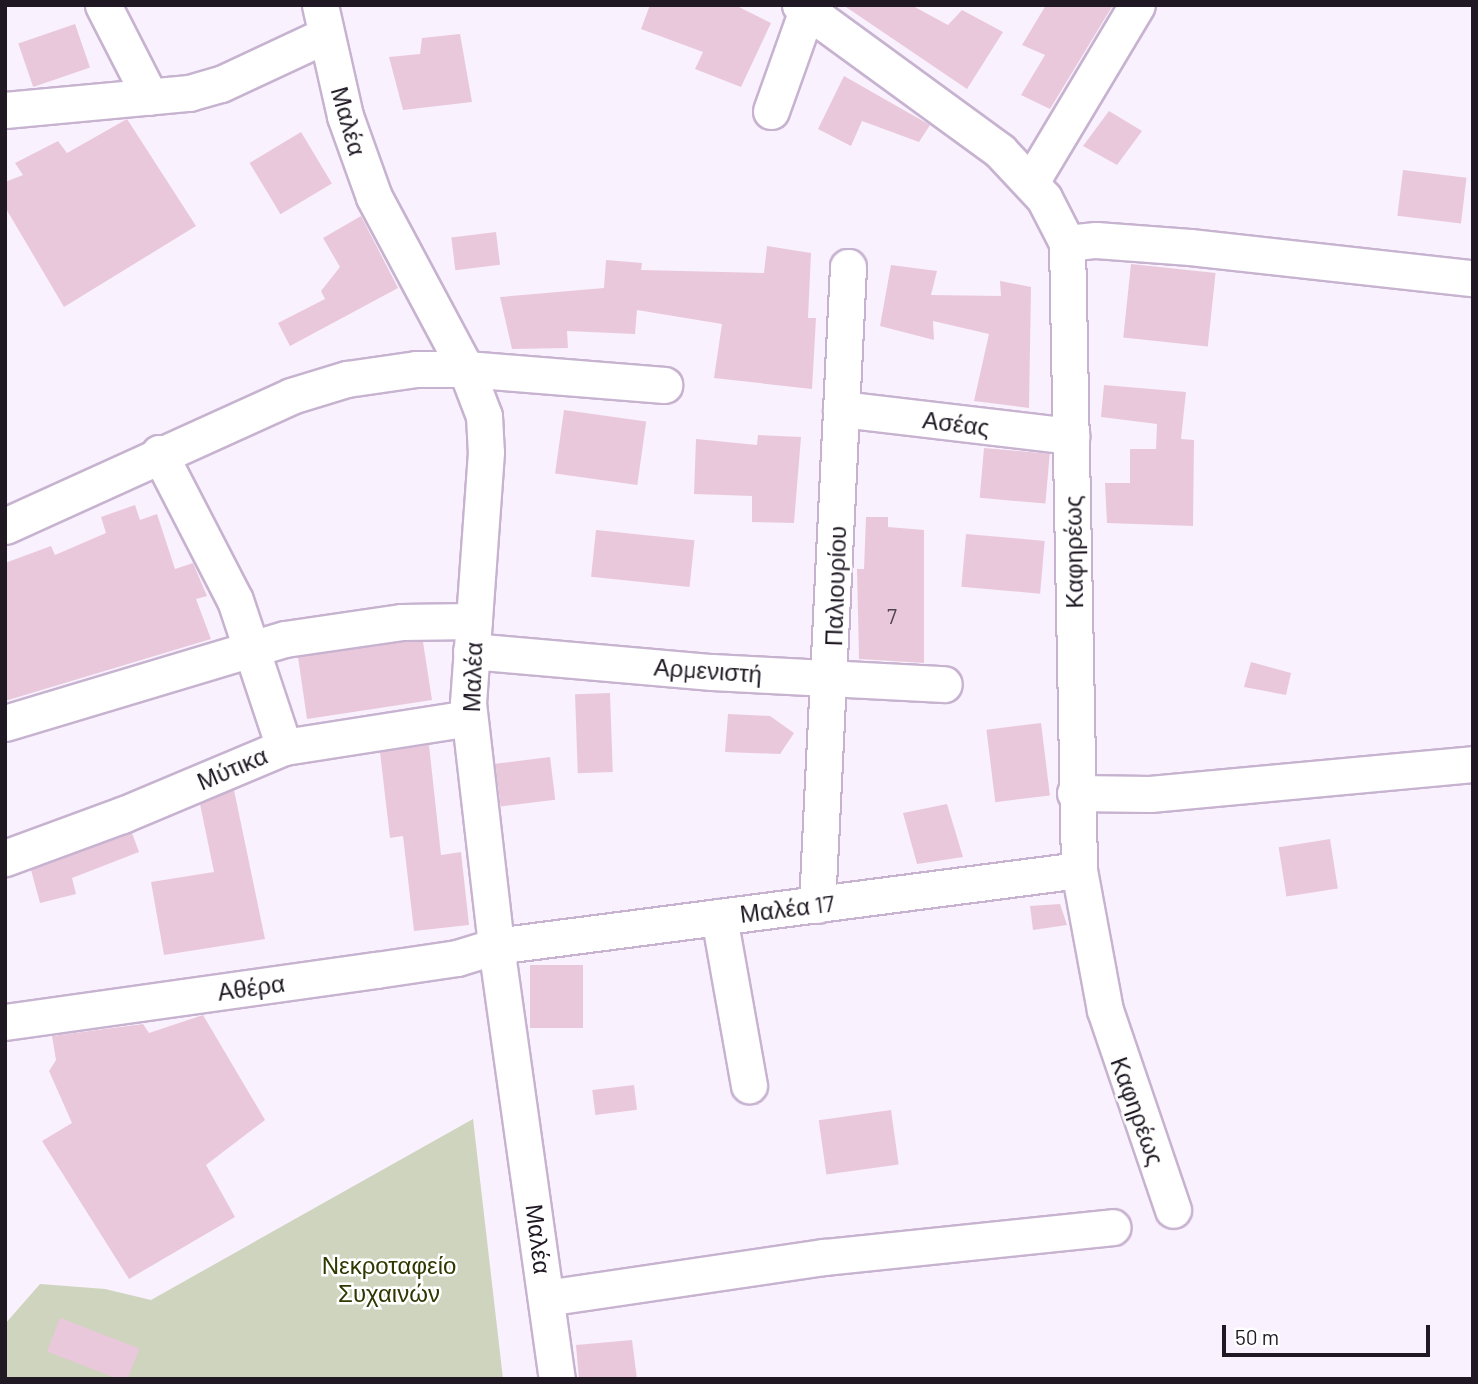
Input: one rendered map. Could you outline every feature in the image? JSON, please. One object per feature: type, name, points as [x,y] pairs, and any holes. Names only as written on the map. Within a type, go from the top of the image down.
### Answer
[{"type":"street","points":[[103,5],[149,97]]},
{"type":"street","points":[[1031,182],[1137,5]]},
{"type":"street","points":[[771,111],[804,8]]},
{"type":"street","name":"Καφηρέως","points":[[804,8],[973,129],[1031,182],[1051,207],[1068,243],[1075,793],[1079,870],[1105,1010],[1173,1210]]},
{"type":"street","points":[[5,110],[149,97],[221,84],[323,20]]},
{"type":"street","name":"Μαλέα","points":[[323,20],[345,116],[374,197],[466,369],[486,431],[469,718],[496,946],[557,1379]]},
{"type":"street","points":[[1068,243],[1163,244],[1473,278]]},
{"type":"street","name":"Παλιουρίου","points":[[817,905],[832,678],[848,267]]},
{"type":"street","points":[[5,526],[159,453],[291,396],[347,379],[416,369],[466,369],[664,386]]},
{"type":"street","name":"Ασέας","points":[[841,409],[1071,436]]},
{"type":"street","points":[[159,453],[208,544],[253,647],[284,747]]},
{"type":"street","name":"Αρμενιστή","points":[[5,723],[253,647],[361,626],[473,636],[832,678],[944,684]]},
{"type":"street","name":"Μύτικα","points":[[5,858],[122,815],[284,747],[469,718]]},
{"type":"street","points":[[1075,793],[1150,794],[1473,764]]},
{"type":"street","name":"Μαλέα 17","points":[[496,946],[1079,870]]},
{"type":"street","points":[[719,917],[749,1085]]},
{"type":"street","name":"Αθέρα","points":[[5,1022],[400,967],[496,946]]},
{"type":"street","points":[[546,1298],[851,1254],[1112,1227]]},
{"type":"green space","name":"Νεκροταφείο Συχαινών","points":[[473,1119],[503,1379],[5,1379],[5,1324],[40,1284],[105,1289],[151,1300]]},
{"type":"building","points":[[650,5],[735,5],[771,23],[741,87],[695,69],[703,52],[641,29]]},
{"type":"building","points":[[843,5],[911,5],[948,25],[962,10],[1003,32],[967,89]]},
{"type":"building","points":[[1046,5],[1113,5],[1050,109],[1021,95],[1045,55],[1022,45]]},
{"type":"building","points":[[75,24],[90,67],[33,87],[18,44]]},
{"type":"building","points":[[460,34],[472,102],[403,110],[389,57],[420,54],[422,38]]},
{"type":"building","points":[[844,76],[930,125],[919,142],[862,121],[851,146],[818,129]]},
{"type":"building","points":[[1109,111],[1142,131],[1117,165],[1083,146]]},
{"type":"building","points":[[127,119],[196,226],[64,307],[5,207],[5,182],[23,175],[15,163],[58,141],[67,153]]},
{"type":"building","points":[[301,132],[332,183],[280,214],[250,163]]},
{"type":"building","points":[[1403,170],[1467,178],[1461,223],[1397,216]]},
{"type":"building","points":[[361,216],[398,288],[290,346],[278,323],[325,299],[321,291],[340,267],[323,238]]},
{"type":"building","points":[[496,232],[500,265],[455,270],[451,237]]},
{"type":"building","points":[[767,246],[811,253],[808,318],[816,318],[812,389],[714,378],[722,324],[637,310],[635,334],[567,331],[568,348],[512,349],[500,297],[604,288],[606,260],[642,263],[641,270],[764,273]]},
{"type":"building","points":[[1131,264],[1216,273],[1208,346],[1123,338]]},
{"type":"building","points":[[891,265],[937,271],[931,295],[1001,296],[1000,281],[1031,287],[1029,408],[974,401],[989,334],[933,321],[934,340],[880,326]]},
{"type":"building","points":[[1104,385],[1186,392],[1181,439],[1194,440],[1193,526],[1107,523],[1105,483],[1130,483],[1130,449],[1156,449],[1157,424],[1101,417]]},
{"type":"building","points":[[564,410],[646,422],[637,485],[555,473]]},
{"type":"building","points":[[758,435],[801,437],[794,523],[752,522],[752,496],[694,494],[696,439],[757,445]]},
{"type":"building","points":[[984,448],[1050,454],[1045,504],[980,498]]},
{"type":"building","points":[[135,505],[140,520],[157,514],[175,569],[193,563],[207,596],[196,599],[211,639],[5,701],[5,563],[51,546],[55,555],[106,533],[101,517]]},
{"type":"building","points":[[866,517],[888,517],[888,527],[924,530],[924,663],[859,659],[857,569],[864,569]]},
{"type":"building","points":[[596,530],[694,540],[690,587],[591,577]]},
{"type":"building","points":[[966,534],[1045,541],[1040,594],[961,587]]},
{"type":"building","points":[[403,642],[423,642],[432,700],[307,719],[298,657]]},
{"type":"building","points":[[1251,662],[1291,673],[1286,695],[1244,687]]},
{"type":"building","points":[[610,693],[613,772],[578,773],[575,694]]},
{"type":"building","points":[[728,714],[770,716],[794,733],[780,754],[725,752]]},
{"type":"building","points":[[1041,723],[1050,795],[995,802],[986,730]]},
{"type":"building","points":[[429,745],[441,855],[461,852],[469,925],[414,931],[403,836],[390,838],[380,752]]},
{"type":"building","points":[[550,757],[555,800],[501,806],[495,764]]},
{"type":"building","points":[[234,790],[265,939],[164,955],[151,882],[214,872],[200,804]]},
{"type":"building","points":[[947,804],[963,857],[917,864],[903,813]]},
{"type":"building","points":[[132,833],[139,852],[72,878],[76,894],[40,903],[31,870]]},
{"type":"building","points":[[1330,839],[1338,888],[1286,897],[1279,847]]},
{"type":"building","points":[[1060,904],[1067,925],[1033,930],[1030,906]]},
{"type":"building","points":[[530,965],[583,965],[583,1028],[530,1028]]},
{"type":"building","points":[[203,1015],[265,1120],[206,1165],[235,1217],[129,1279],[42,1141],[72,1123],[49,1071],[56,1060],[52,1036],[143,1024],[149,1033]]},
{"type":"building","points":[[634,1085],[637,1110],[595,1115],[592,1090]]},
{"type":"building","points":[[891,1110],[899,1164],[826,1175],[819,1120]]},
{"type":"building","points":[[60,1318],[139,1348],[128,1379],[118,1379],[47,1352]]},
{"type":"building","points":[[632,1340],[637,1379],[579,1379],[576,1345]]}]
